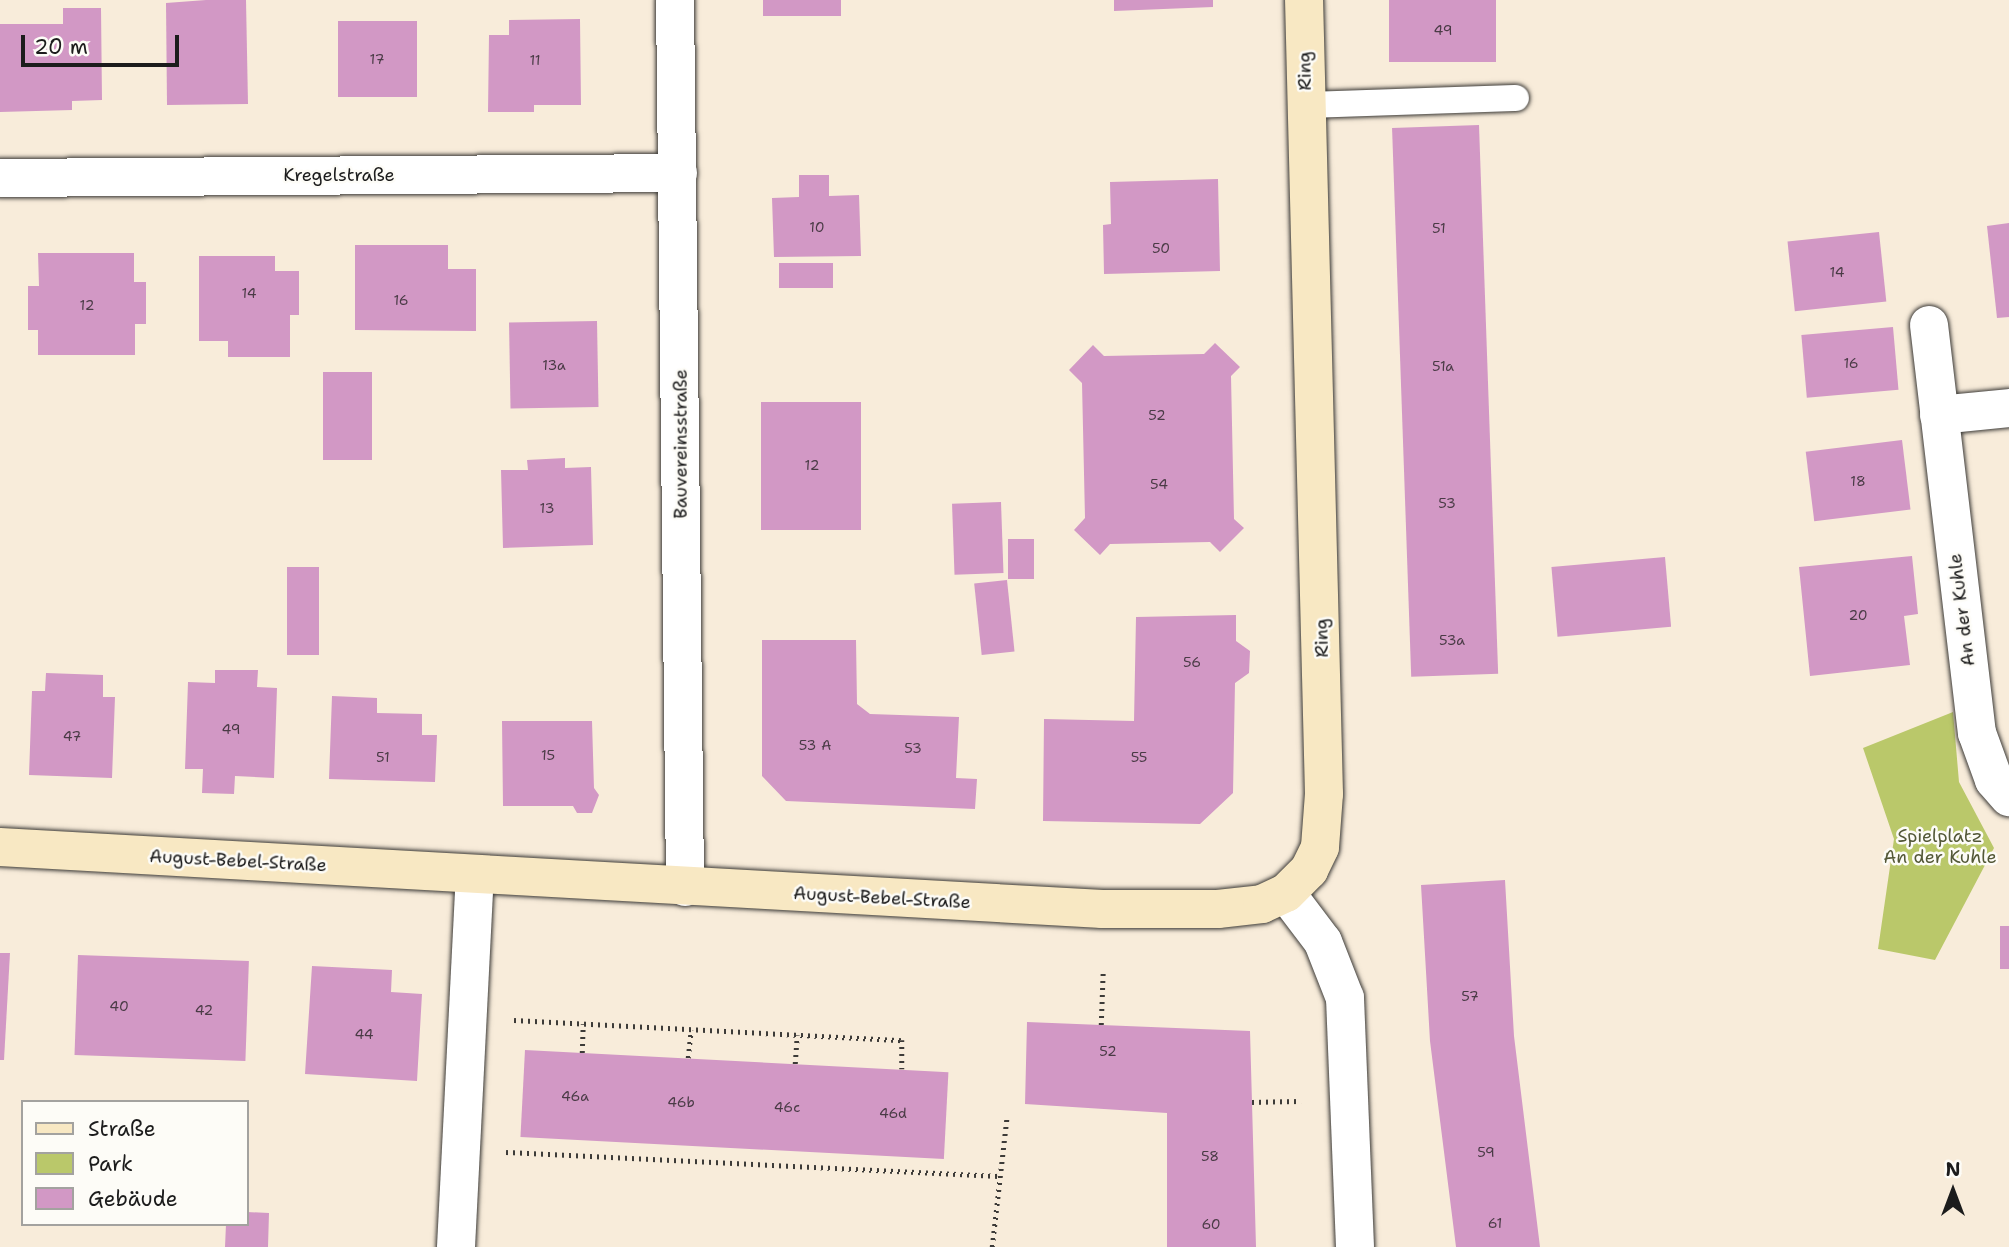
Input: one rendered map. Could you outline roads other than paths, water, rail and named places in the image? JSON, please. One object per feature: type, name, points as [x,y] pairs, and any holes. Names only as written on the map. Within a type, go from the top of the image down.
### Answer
[{"type":"street","name":"Bauvereinsstraße","points":[[675,0],[685,887]]},
{"type":"street","name":"Ring","points":[[1286,893],[1309,870],[1320,847],[1324,794],[1304,0]]},
{"type":"street","name":"Kregelstraße","points":[[0,177],[678,173]]},
{"type":"street","name":"An der Kuhle","points":[[1929,325],[1977,733],[1994,780],[2009,797]]},
{"type":"street","points":[[1939,415],[2009,408]]},
{"type":"street","name":"August-Bebel-Straße","points":[[0,848],[685,887],[1185,911],[1254,905],[1286,893]]},
{"type":"street","points":[[456,1247],[475,875]]},
{"type":"street","points":[[1286,893],[1323,942],[1345,998],[1354,1247]]},
{"type":"lane","points":[[1306,105],[1516,98]]},
{"type":"park label","name":"Spielplatz An der Kuhle","points":[[1940,847]]}]
